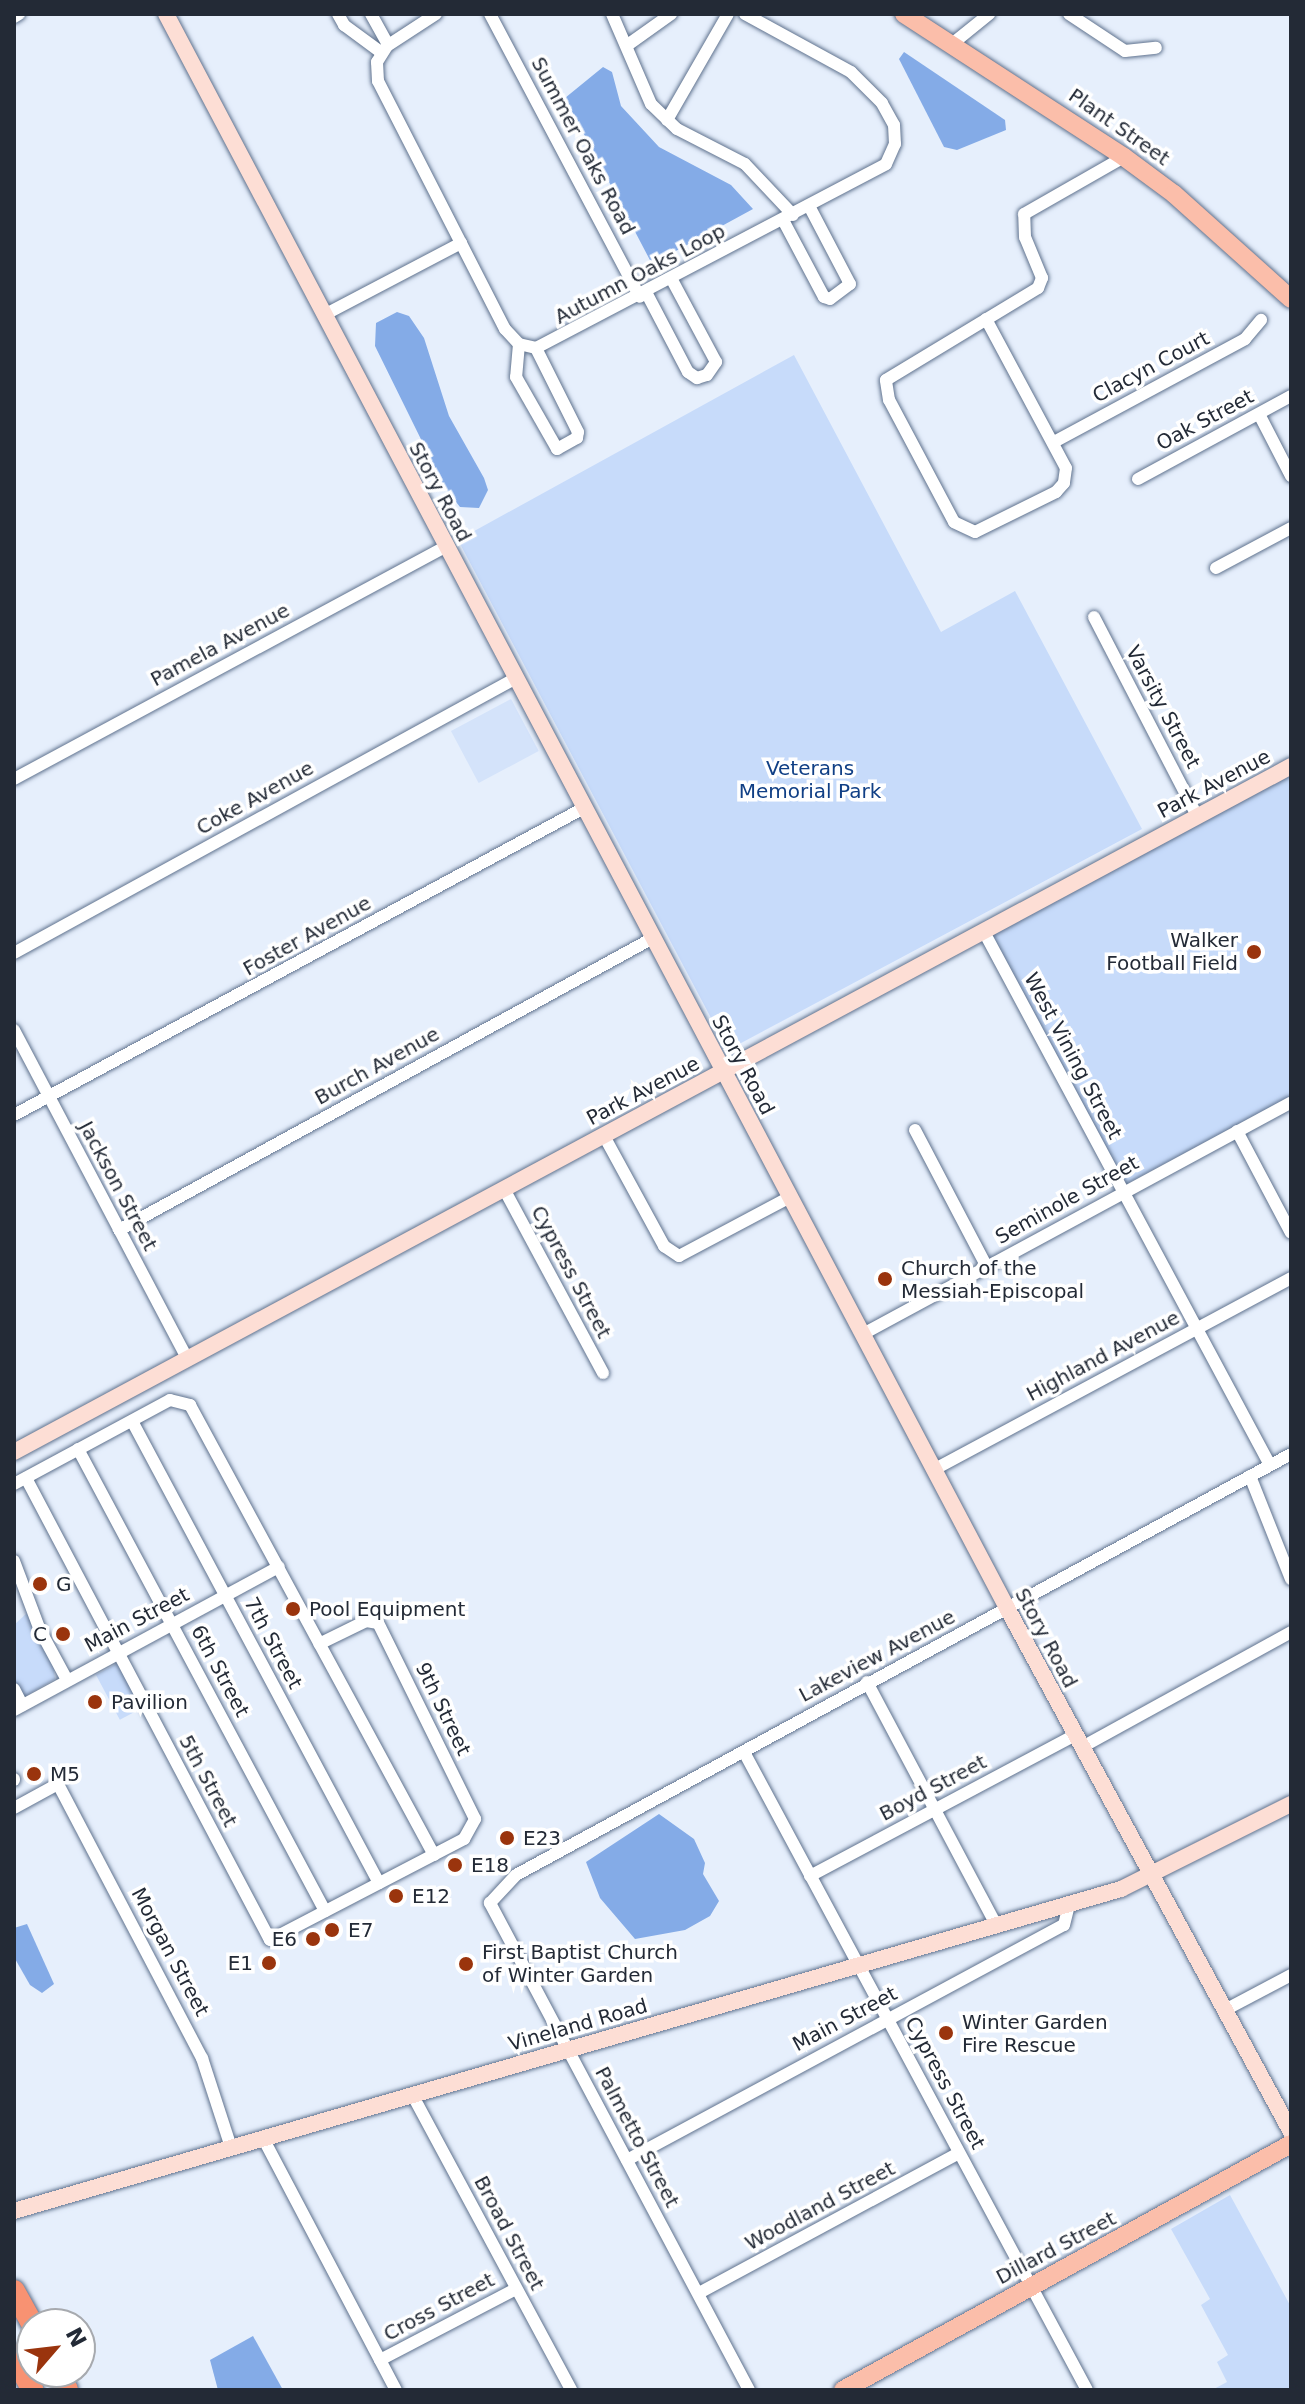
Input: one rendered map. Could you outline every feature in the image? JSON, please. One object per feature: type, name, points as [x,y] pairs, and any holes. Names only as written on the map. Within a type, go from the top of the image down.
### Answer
[{"type":"highway","points":[[14,2355],[33,2390]]},
{"type":"main road","name":"Plant Street","points":[[904,14],[1124,157],[1174,194],[1291,299]]},
{"type":"main road","name":"Dillard Street","points":[[843,2390],[1291,2144]]},
{"type":"street","name":"Story Road","points":[[166,14],[1007,1608],[1291,2132]]},
{"type":"street","points":[[338,14],[344,25],[385,49]]},
{"type":"street","points":[[371,14],[385,49]]},
{"type":"street","points":[[436,14],[385,49],[377,62],[378,81],[505,329],[519,344],[536,348],[578,432],[577,438],[557,449],[516,377],[519,344]]},
{"type":"street","name":"Summer Oaks Road","points":[[490,14],[688,372],[697,378],[707,375],[716,362],[672,280]]},
{"type":"street","points":[[612,14],[629,44],[651,104],[667,120],[745,164],[788,217],[824,297],[830,299],[850,284],[809,206]]},
{"type":"street","points":[[629,44],[671,14]]},
{"type":"street","points":[[667,120],[728,14]]},
{"type":"street","name":"Autumn Oaks Loop","points":[[536,348],[672,280],[886,164],[895,144],[894,125],[882,103],[851,72],[745,14]]},
{"type":"street","points":[[952,44],[989,14]]},
{"type":"street","points":[[1069,14],[1125,51],[1156,48]]},
{"type":"street","points":[[986,319],[1066,468],[1064,483],[1056,492],[975,532],[954,522],[884,389],[896,370],[986,319],[1030,295],[1042,278],[1025,237],[1024,214],[1124,157]]},
{"type":"street","points":[[324,315],[461,243]]},
{"type":"street","name":"Clacyn Court","points":[[1054,442],[1245,339],[1261,320]]},
{"type":"street","name":"Oak Street","points":[[1138,479],[1291,396]]},
{"type":"street","points":[[1259,414],[1291,476]]},
{"type":"street","points":[[1216,568],[1291,528]]},
{"type":"street","name":"Pamela Avenue","points":[[14,779],[446,546]]},
{"type":"street","name":"Varsity Street","points":[[1094,617],[1197,816]]},
{"type":"street","name":"Coke Avenue","points":[[14,953],[516,678]]},
{"type":"street","name":"Park Avenue","points":[[14,1452],[1291,766]]},
{"type":"street","name":"Foster Avenue","points":[[14,1115],[584,808]]},
{"type":"street","name":"West Vining Street","points":[[983,930],[1270,1465]]},
{"type":"street","name":"Burch Avenue","points":[[119,1230],[653,938]]},
{"type":"street","name":"Jackson Street","points":[[14,1030],[188,1360]]},
{"type":"street","name":"Seminole Street","points":[[863,1334],[1291,1103]]},
{"type":"street","points":[[915,1130],[987,1267]]},
{"type":"street","points":[[1237,1131],[1291,1233]]},
{"type":"street","points":[[603,1134],[664,1246],[679,1256],[693,1253],[790,1197]]},
{"type":"street","name":"Cypress Street","points":[[504,1189],[603,1373]]},
{"type":"street","name":"Highland Avenue","points":[[935,1469],[1291,1278]]},
{"type":"street","points":[[20,1481],[170,1400],[190,1405],[434,1855]]},
{"type":"street","name":"7th Street","points":[[132,1421],[379,1883]]},
{"type":"street","name":"6th Street","points":[[78,1449],[325,1911]]},
{"type":"street","name":"Lakeview Avenue","points":[[490,1903],[516,1875],[1291,1454]]},
{"type":"street","points":[[1250,1476],[1291,1579]]},
{"type":"street","name":"5th Street","points":[[20,1481],[117,1653],[270,1940],[434,1855]]},
{"type":"street","points":[[14,1561],[40,1630],[67,1680]]},
{"type":"street","name":"Main Street","points":[[18,1708],[279,1567]]},
{"type":"street","name":"9th Street","points":[[319,1644],[366,1621],[378,1623],[475,1819],[464,1839],[434,1855]]},
{"type":"street","name":"Boyd Street","points":[[810,1876],[1291,1632]]},
{"type":"street","points":[[867,1682],[997,1926]]},
{"type":"street","points":[[14,1689],[18,1708]]},
{"type":"street","name":"Cypress Street","points":[[744,1752],[1087,2390]]},
{"type":"street","name":"Morgan Street","points":[[14,1808],[58,1784],[202,2058],[231,2147]]},
{"type":"street","points":[[1153,1877],[1291,1804]]},
{"type":"street","name":"Vineland Road","points":[[14,2211],[1069,1905],[1153,1877]]},
{"type":"street","name":"Palmetto Street","points":[[490,1903],[749,2390]]},
{"type":"street","name":"Main Street","points":[[627,2160],[1064,1925],[1069,1905]]},
{"type":"street","points":[[1225,2010],[1291,1975]]},
{"type":"street","name":"Broad Street","points":[[413,2096],[571,2390]]},
{"type":"street","points":[[263,2138],[396,2390]]},
{"type":"street","name":"Woodland Street","points":[[699,2293],[959,2153]]},
{"type":"street","name":"Cross Street","points":[[380,2360],[516,2289]]},
{"type":"shaded area","points":[[511,699],[539,751],[479,783],[451,731]]},
{"type":"green space","name":"Veterans Memorial Park","points":[[794,355],[941,632],[1015,591],[1142,829],[728,1050],[458,540]]},
{"type":"green space","points":[[1291,774],[1291,1096],[1126,1184],[992,934]]},
{"type":"green space","points":[[27,1613],[53,1663],[55,1679],[22,1698],[14,1681],[14,1625]]},
{"type":"green space","points":[[118,1663],[142,1708],[120,1720],[96,1675]]},
{"type":"green space","points":[[1230,2195],[1291,2307],[1291,2390],[1212,2390],[1227,2382],[1217,2362],[1228,2355],[1201,2305],[1210,2299],[1171,2229]]},
{"type":"water","points":[[904,52],[1005,120],[1006,130],[957,150],[944,147],[899,59]]},
{"type":"water","points":[[603,67],[612,72],[621,106],[659,147],[731,185],[753,209],[652,264],[565,98]]},
{"type":"water","points":[[397,312],[409,316],[424,338],[449,416],[484,478],[488,490],[479,508],[460,507],[445,488],[375,346],[376,323]]},
{"type":"water","points":[[659,1814],[694,1839],[705,1863],[703,1874],[719,1901],[710,1916],[685,1930],[635,1939],[600,1898],[586,1862]]},
{"type":"water","points":[[27,1924],[54,1984],[42,1993],[30,1985],[14,1957],[14,1928]]},
{"type":"water","points":[[253,2336],[283,2390],[218,2390],[210,2360]]},
{"type":"place","name":"Walker Football Field","points":[[1254,952]]},
{"type":"place","name":"Church of the Messiah-Episcopal","points":[[885,1279]]},
{"type":"place","name":"G","points":[[40,1584]]},
{"type":"place","name":"Pool Equipment","points":[[293,1609]]},
{"type":"place","name":"C","points":[[63,1634]]},
{"type":"place","name":"Pavilion","points":[[95,1702]]},
{"type":"place","name":"M5","points":[[34,1774]]},
{"type":"place","name":"E23","points":[[507,1838]]},
{"type":"place","name":"E18","points":[[455,1865]]},
{"type":"place","name":"E12","points":[[396,1896]]},
{"type":"place","name":"E7","points":[[332,1930]]},
{"type":"place","name":"E6","points":[[313,1939]]},
{"type":"place","name":"E1","points":[[269,1963]]},
{"type":"place","name":"First Baptist Church of Winter Garden","points":[[466,1964]]},
{"type":"place","name":"Winter Garden Fire Rescue","points":[[946,2033]]}]
